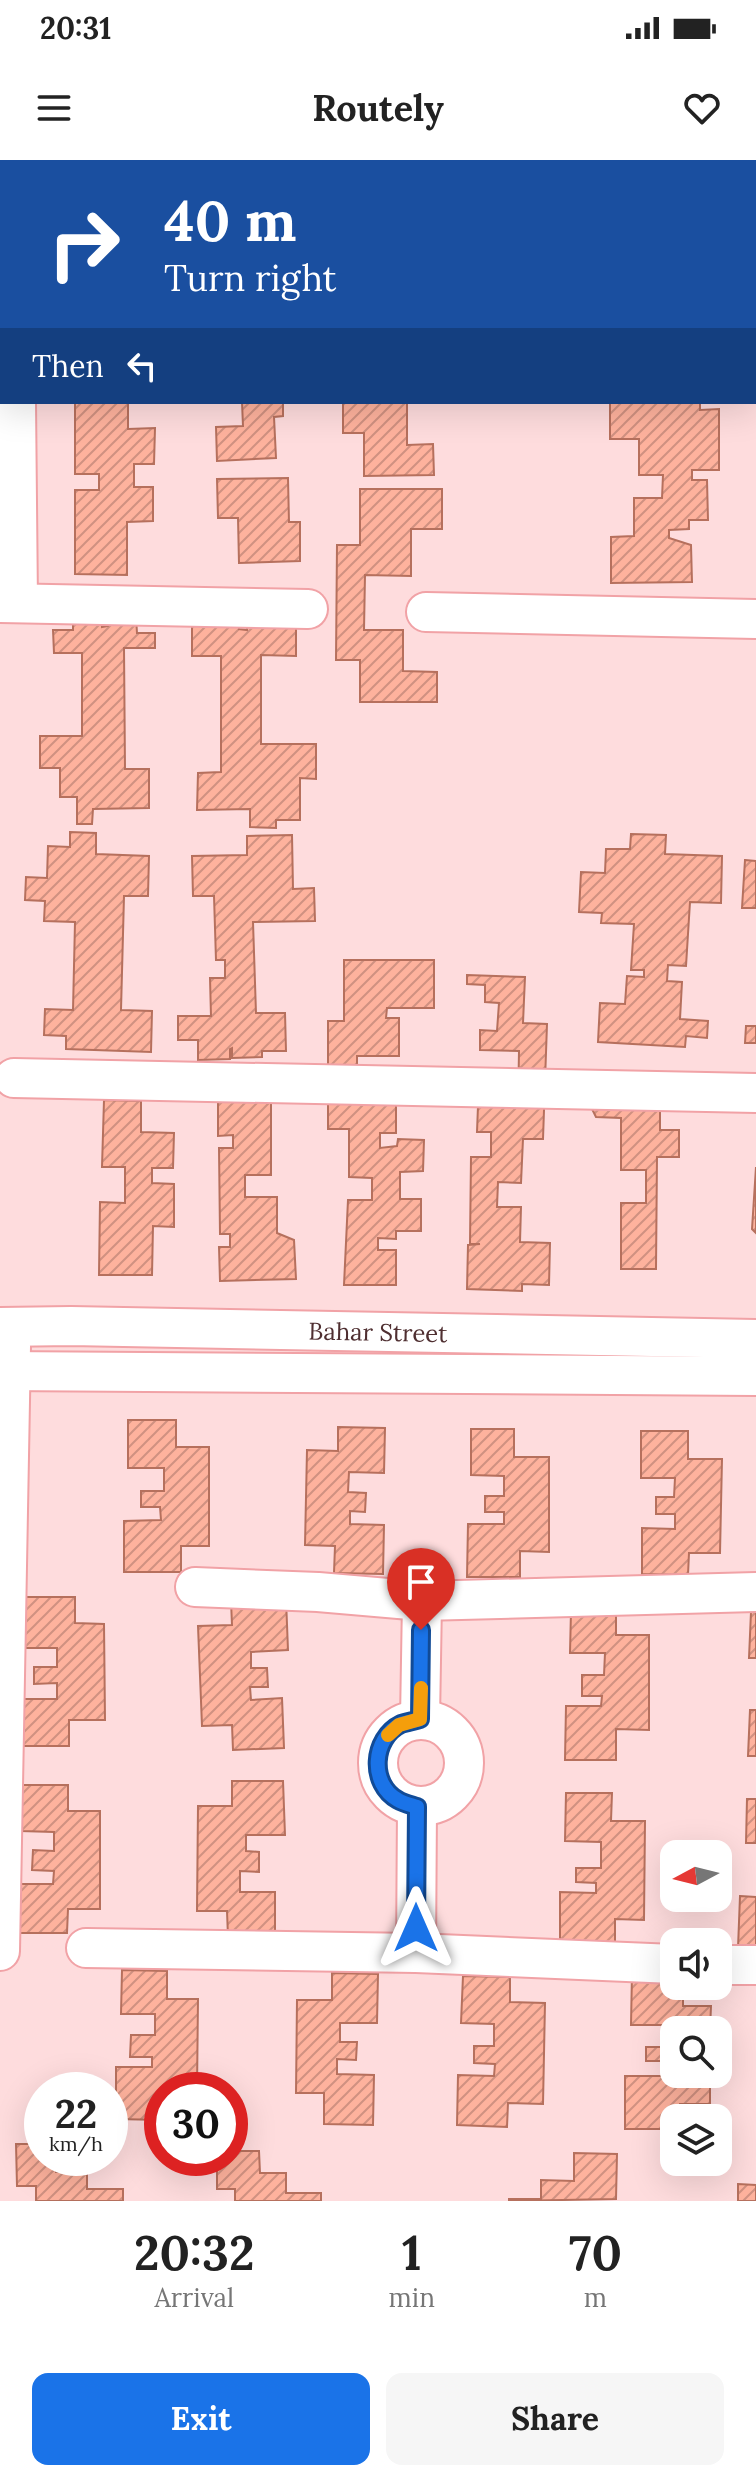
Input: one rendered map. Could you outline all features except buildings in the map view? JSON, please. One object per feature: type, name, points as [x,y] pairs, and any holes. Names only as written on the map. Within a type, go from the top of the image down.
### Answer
[{"type":"street","points":[[16,404],[9,603],[308,609]]},
{"type":"street","points":[[426,612],[756,619]]},
{"type":"street","points":[[14,1078],[756,1093]]},
{"type":"street","points":[[0,1951],[5,1327]]},
{"type":"street","name":"Bahar Street","points":[[5,1327],[756,1339]]},
{"type":"street","name":"Bahar Street","points":[[5,1371],[756,1376]]},
{"type":"street","points":[[195,1587],[318,1592],[422,1601],[756,1592]]},
{"type":"street","points":[[420,1719],[422,1601]]},
{"type":"street","points":[[420,1719],[435,1722],[449,1730],[459,1742],[464,1757],[464,1773],[457,1788],[446,1799],[432,1806],[417,1807],[396,1799],[381,1783],[377,1761],[383,1740],[399,1725],[420,1719]]},
{"type":"street","points":[[416,1953],[417,1807]]},
{"type":"street","points":[[86,1948],[416,1953],[660,1963]]},
{"type":"street","points":[[732,1965],[756,1965]]},
{"type":"slow traffic","points":[[388,1735],[399,1725],[420,1719],[421,1688]]},
{"type":"route","points":[[416,1928],[417,1807],[396,1799],[381,1783],[377,1761],[383,1740],[399,1725],[420,1719],[421,1630]]}]
